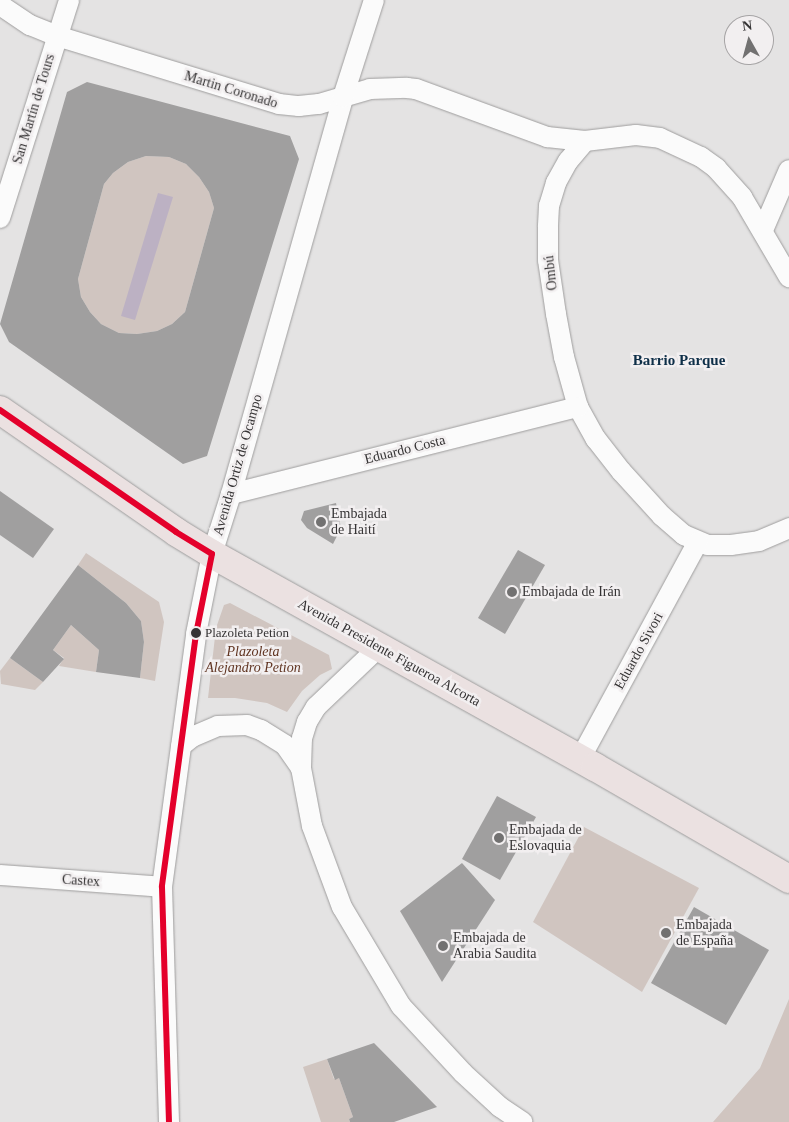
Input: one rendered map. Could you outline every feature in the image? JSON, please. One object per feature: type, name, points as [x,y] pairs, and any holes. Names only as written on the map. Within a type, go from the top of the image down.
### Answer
[{"type":"main road","name":"Avenida Presidente Figueroa Alcorta","points":[[0,410],[176,532],[212,554],[580,759],[789,879]]},
{"type":"street","name":"San Martín de Tours","points":[[0,218],[69,0]]},
{"type":"street","name":"Avenida Ortiz de Ocampo","points":[[169,1122],[162,887],[196,634],[212,554],[231,494],[343,97],[374,0]]},
{"type":"street","name":"Martin Coronado","points":[[0,5],[30,26],[57,36],[279,104],[310,105],[328,103],[343,97],[382,88],[416,89],[537,134],[556,138],[585,140]]},
{"type":"street","points":[[585,140],[636,135],[660,138],[681,146],[701,157],[716,168],[742,197],[789,277]]},
{"type":"street","name":"Ombú","points":[[585,140],[568,161],[556,183],[549,206],[548,226],[548,260],[556,314],[564,357],[578,407],[596,438],[621,471],[662,516],[684,535],[698,542],[718,546],[747,544],[771,537],[789,528]]},
{"type":"street","points":[[763,230],[789,170]]},
{"type":"street","name":"Eduardo Costa","points":[[231,494],[578,407]]},
{"type":"street","name":"Eduardo Sivori","points":[[580,759],[698,542]]},
{"type":"street","points":[[379,647],[316,707],[307,722],[302,738],[301,768],[312,826],[342,907],[402,1006],[463,1073],[500,1107],[522,1122]]},
{"type":"street","points":[[181,746],[192,737],[218,726],[247,725],[261,730],[285,745],[301,768]]},
{"type":"street","name":"Castex","points":[[0,875],[162,887]]},
{"type":"green space","points":[[146,156],[169,157],[186,164],[199,177],[209,192],[214,208],[185,312],[172,324],[157,331],[137,334],[119,333],[101,324],[90,312],[81,297],[78,279],[104,184],[113,173],[128,162]]},
{"type":"green space","points":[[86,553],[159,602],[164,622],[155,681],[140,678],[144,642],[141,621],[126,603],[78,565]]},
{"type":"green space","name":"Plazoleta Alejandro Petion","points":[[230,603],[329,655],[332,669],[320,675],[302,691],[287,712],[267,703],[235,698],[208,698],[216,628],[224,605]]},
{"type":"green space","points":[[71,625],[99,650],[96,672],[59,666],[64,658],[53,650]]},
{"type":"green space","points":[[10,658],[43,682],[35,690],[1,684],[0,671]]},
{"type":"green space","points":[[584,827],[699,888],[642,992],[533,922]]},
{"type":"green space","points":[[789,999],[789,1122],[713,1122],[760,1068]]},
{"type":"green space","points":[[327,1059],[334,1079],[339,1078],[353,1117],[349,1119],[350,1122],[321,1122],[303,1067]]},
{"type":"shaded area","points":[[158,193],[173,197],[135,320],[121,316]]},
{"type":"building","points":[[87,82],[290,136],[299,159],[207,456],[183,464],[9,342],[0,324],[67,92]],"holes":[[[146,156],[169,157],[186,164],[199,177],[209,192],[214,208],[185,312],[172,324],[157,331],[137,334],[119,333],[101,324],[90,312],[81,297],[78,279],[104,184],[113,173],[128,162]]]},
{"type":"building","points":[[0,491],[54,529],[33,558],[0,535]]},
{"type":"building","name":"Embajada de Haití","points":[[336,503],[341,528],[333,544],[307,528],[301,520],[304,511]]},
{"type":"building","name":"Embajada de Irán","points":[[518,550],[545,565],[505,634],[478,618]]},
{"type":"building","points":[[78,565],[126,603],[141,621],[144,642],[140,678],[96,672],[99,650],[71,625],[53,650],[64,659],[43,682],[10,658]]},
{"type":"building","name":"Embajada de Eslovaquia","points":[[497,796],[536,817],[500,880],[462,859]]},
{"type":"building","name":"Embajada de Arabia Saudita","points":[[462,863],[495,900],[442,982],[400,911]]},
{"type":"building","points":[[694,907],[769,950],[726,1025],[651,983]]},
{"type":"building","points":[[374,1043],[437,1107],[394,1122],[350,1122],[349,1119],[353,1117],[339,1078],[335,1080],[327,1059]]},
{"type":"transit line","points":[[0,410],[176,532],[212,554],[196,634],[162,887],[169,1122]]},
{"type":"place","name":"Embajada de Haití","points":[[321,522]]},
{"type":"place","name":"Embajada de Irán","points":[[512,592]]},
{"type":"place","name":"Plazoleta Petion","points":[[196,633]]},
{"type":"place","name":"Embajada de Eslovaquia","points":[[499,838]]},
{"type":"place","name":"Embajada de España","points":[[666,933]]},
{"type":"place","name":"Embajada de Arabia Saudita","points":[[443,946]]},
{"type":"district","name":"Barrio Parque","points":[[679,361]]}]
